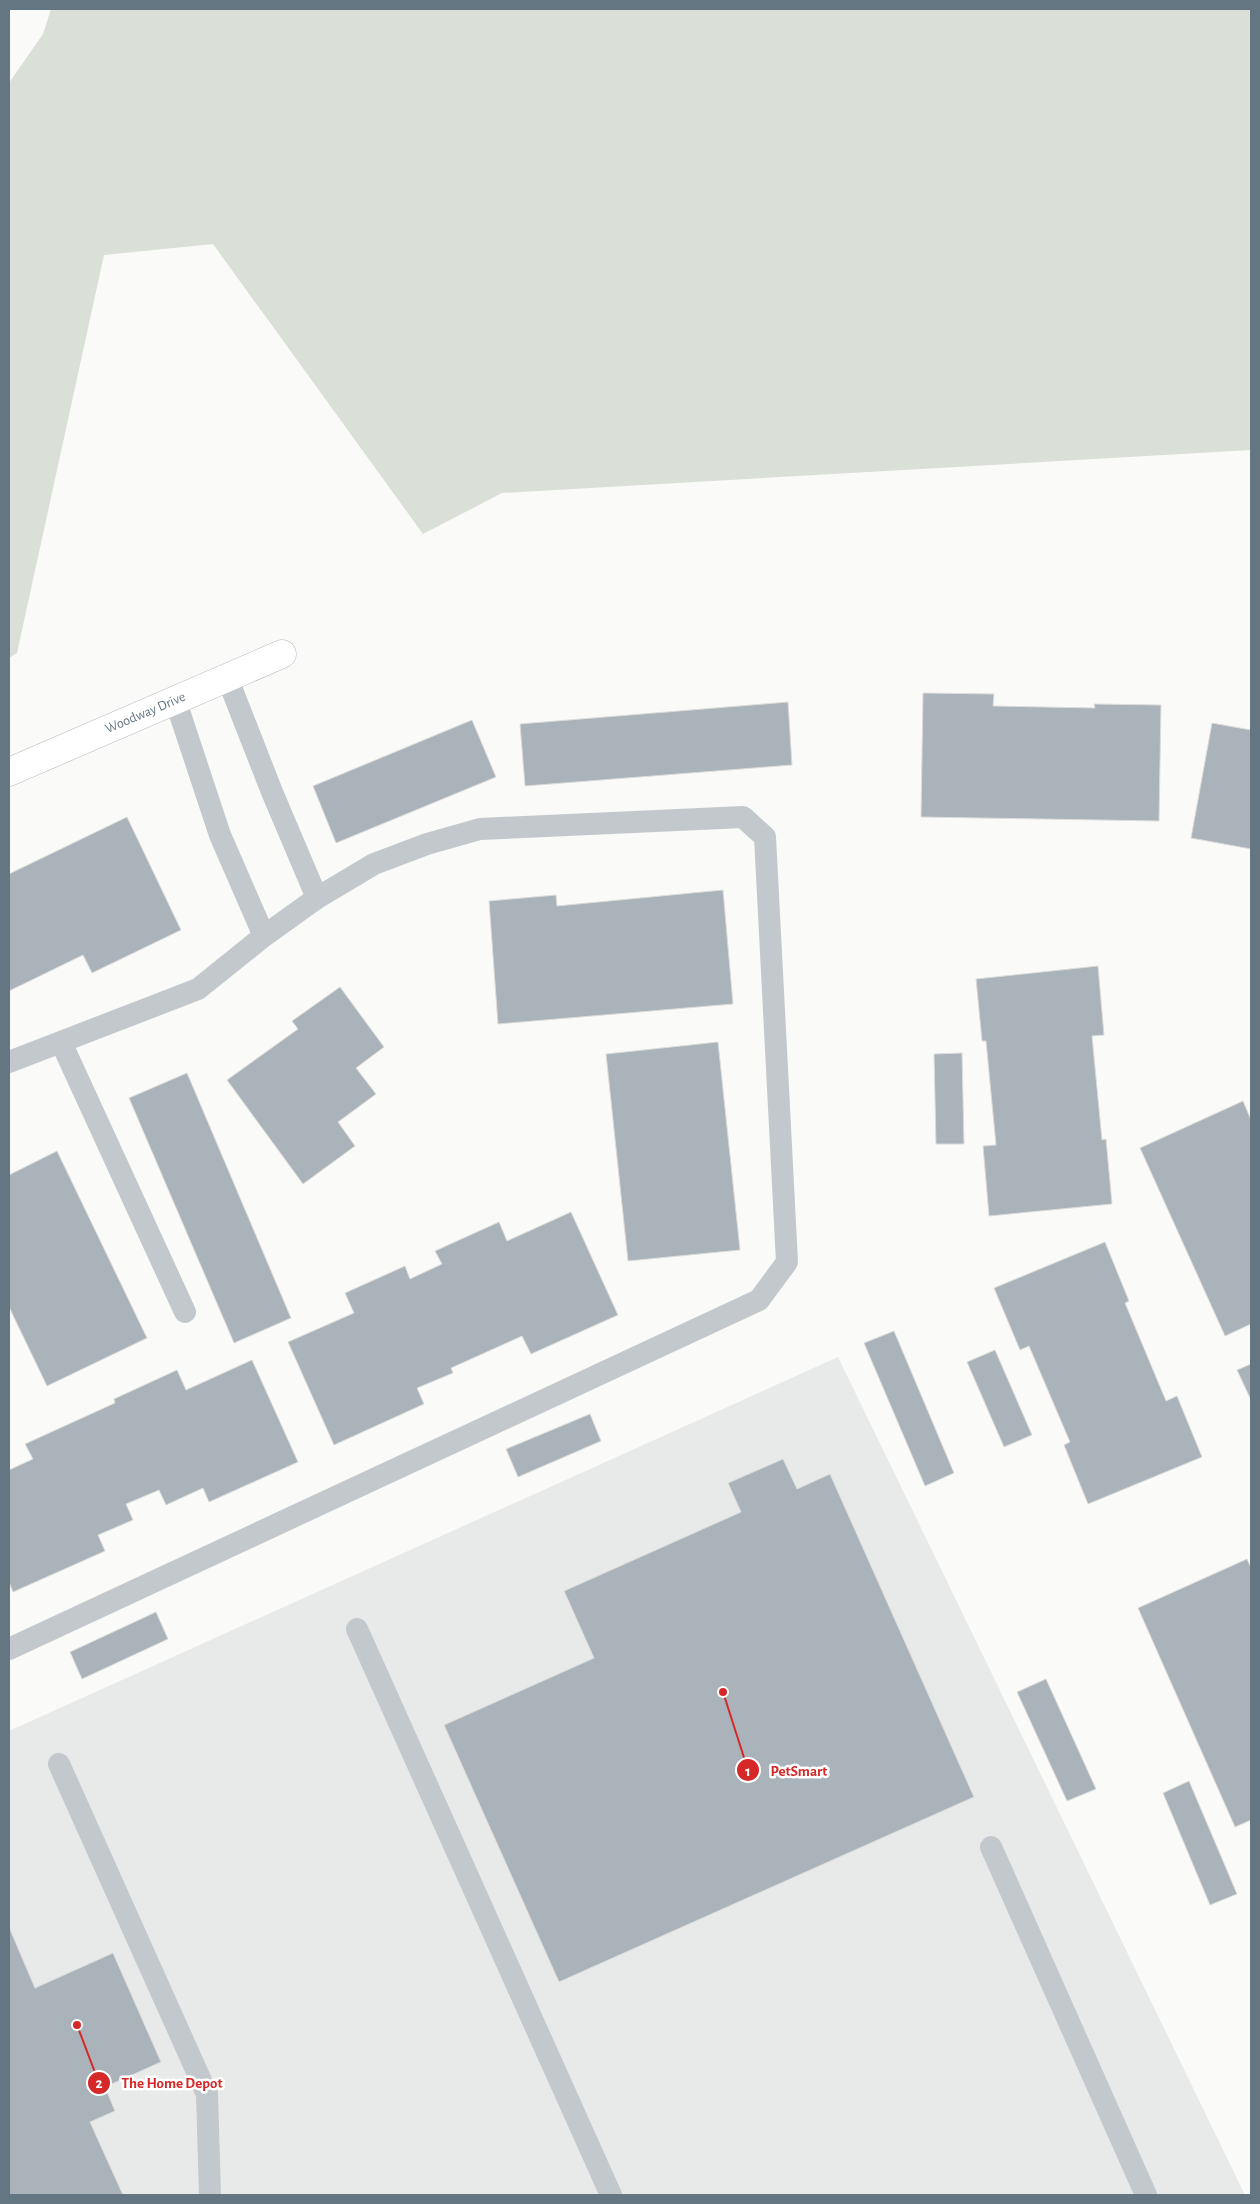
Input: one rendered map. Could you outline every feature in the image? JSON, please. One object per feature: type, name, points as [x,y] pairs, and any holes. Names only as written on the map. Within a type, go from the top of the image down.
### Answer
[{"type":"street","name":"Woodway Drive","points":[[9,772],[282,654]]},
{"type":"lane","points":[[227,677],[272,792],[317,898]]},
{"type":"lane","points":[[175,699],[220,835],[264,936]]},
{"type":"lane","points":[[9,1062],[198,989],[264,936],[317,898],[374,864],[427,844],[480,830],[743,817],[766,837],[787,1262],[759,1300],[9,1649]]},
{"type":"lane","points":[[61,1042],[185,1312]]},
{"type":"lane","points":[[357,1629],[611,2195]]},
{"type":"lane","points":[[59,1764],[207,2094],[210,2195]]},
{"type":"lane","points":[[991,1847],[1146,2195]]},
{"type":"shaded area","points":[[51,9],[1251,9],[1251,450],[502,493],[423,534],[213,244],[104,255],[17,653],[9,658],[9,83],[43,34]]},
{"type":"shaded area","points":[[838,1357],[1245,2195],[9,2195],[9,1731]]},
{"type":"building","points":[[923,693],[994,694],[993,706],[1095,708],[1094,704],[1161,705],[1159,821],[921,817]]},
{"type":"building","points":[[788,702],[792,765],[525,786],[520,724]]},
{"type":"building","points":[[472,720],[496,777],[336,843],[313,786]]},
{"type":"building","points":[[1212,723],[1251,730],[1251,849],[1191,838]]},
{"type":"building","points":[[127,817],[181,930],[92,973],[83,955],[9,991],[9,874]]},
{"type":"building","points":[[723,890],[733,1004],[498,1024],[489,901],[556,895],[557,906]]},
{"type":"building","points":[[1098,966],[1104,1035],[1092,1036],[1102,1140],[1106,1139],[1112,1204],[989,1216],[983,1146],[996,1145],[986,1041],[982,1041],[976,979]]},
{"type":"building","points":[[340,987],[384,1047],[356,1068],[376,1094],[338,1122],[355,1146],[303,1184],[227,1080],[298,1029],[292,1021]]},
{"type":"building","points":[[718,1042],[740,1250],[628,1261],[606,1054]]},
{"type":"building","points":[[962,1053],[964,1144],[936,1144],[934,1054]]},
{"type":"building","points":[[187,1073],[291,1318],[234,1343],[129,1098]]},
{"type":"building","points":[[1243,1101],[1251,1120],[1251,1324],[1225,1336],[1140,1148]]},
{"type":"building","points":[[57,1151],[147,1338],[47,1386],[9,1307],[9,1175]]},
{"type":"building","points":[[571,1212],[618,1315],[531,1354],[522,1336],[451,1368],[453,1373],[417,1388],[424,1404],[334,1445],[288,1342],[354,1313],[345,1293],[405,1266],[410,1279],[442,1264],[435,1251],[499,1222],[507,1241]]},
{"type":"building","points":[[1105,1242],[1129,1301],[1125,1303],[1166,1401],[1177,1396],[1202,1457],[1088,1504],[1064,1445],[1070,1442],[1029,1346],[1020,1350],[994,1288]]},
{"type":"building","points":[[894,1331],[954,1473],[925,1486],[864,1343]]},
{"type":"building","points":[[995,1350],[1032,1435],[1004,1447],[967,1362]]},
{"type":"building","points":[[252,1360],[298,1462],[209,1502],[203,1488],[166,1505],[159,1490],[126,1504],[133,1520],[98,1535],[105,1551],[13,1592],[9,1582],[9,1470],[33,1459],[25,1444],[115,1403],[114,1399],[177,1370],[186,1390]]},
{"type":"building","points":[[1251,1364],[1251,1400],[1237,1370]]},
{"type":"building","points":[[590,1414],[601,1441],[518,1477],[506,1449]]},
{"type":"building","points":[[783,1459],[797,1489],[830,1474],[974,1797],[559,1982],[444,1725],[594,1658],[564,1591],[741,1512],[728,1483]]},
{"type":"building","points":[[1247,1559],[1251,1568],[1251,1820],[1235,1827],[1138,1608]]},
{"type":"building","points":[[156,1612],[168,1639],[82,1679],[70,1652]]},
{"type":"building","points":[[1046,1679],[1096,1789],[1067,1801],[1017,1692]]},
{"type":"building","points":[[1189,1781],[1237,1894],[1210,1905],[1163,1793]]},
{"type":"building","points":[[9,1927],[35,1988],[113,1953],[161,2062],[105,2087],[115,2111],[90,2122],[123,2195],[9,2195]]},
{"type":"place","name":"PetSmart","points":[[723,1692]]},
{"type":"place","name":"The Home Depot","points":[[77,2025]]}]
